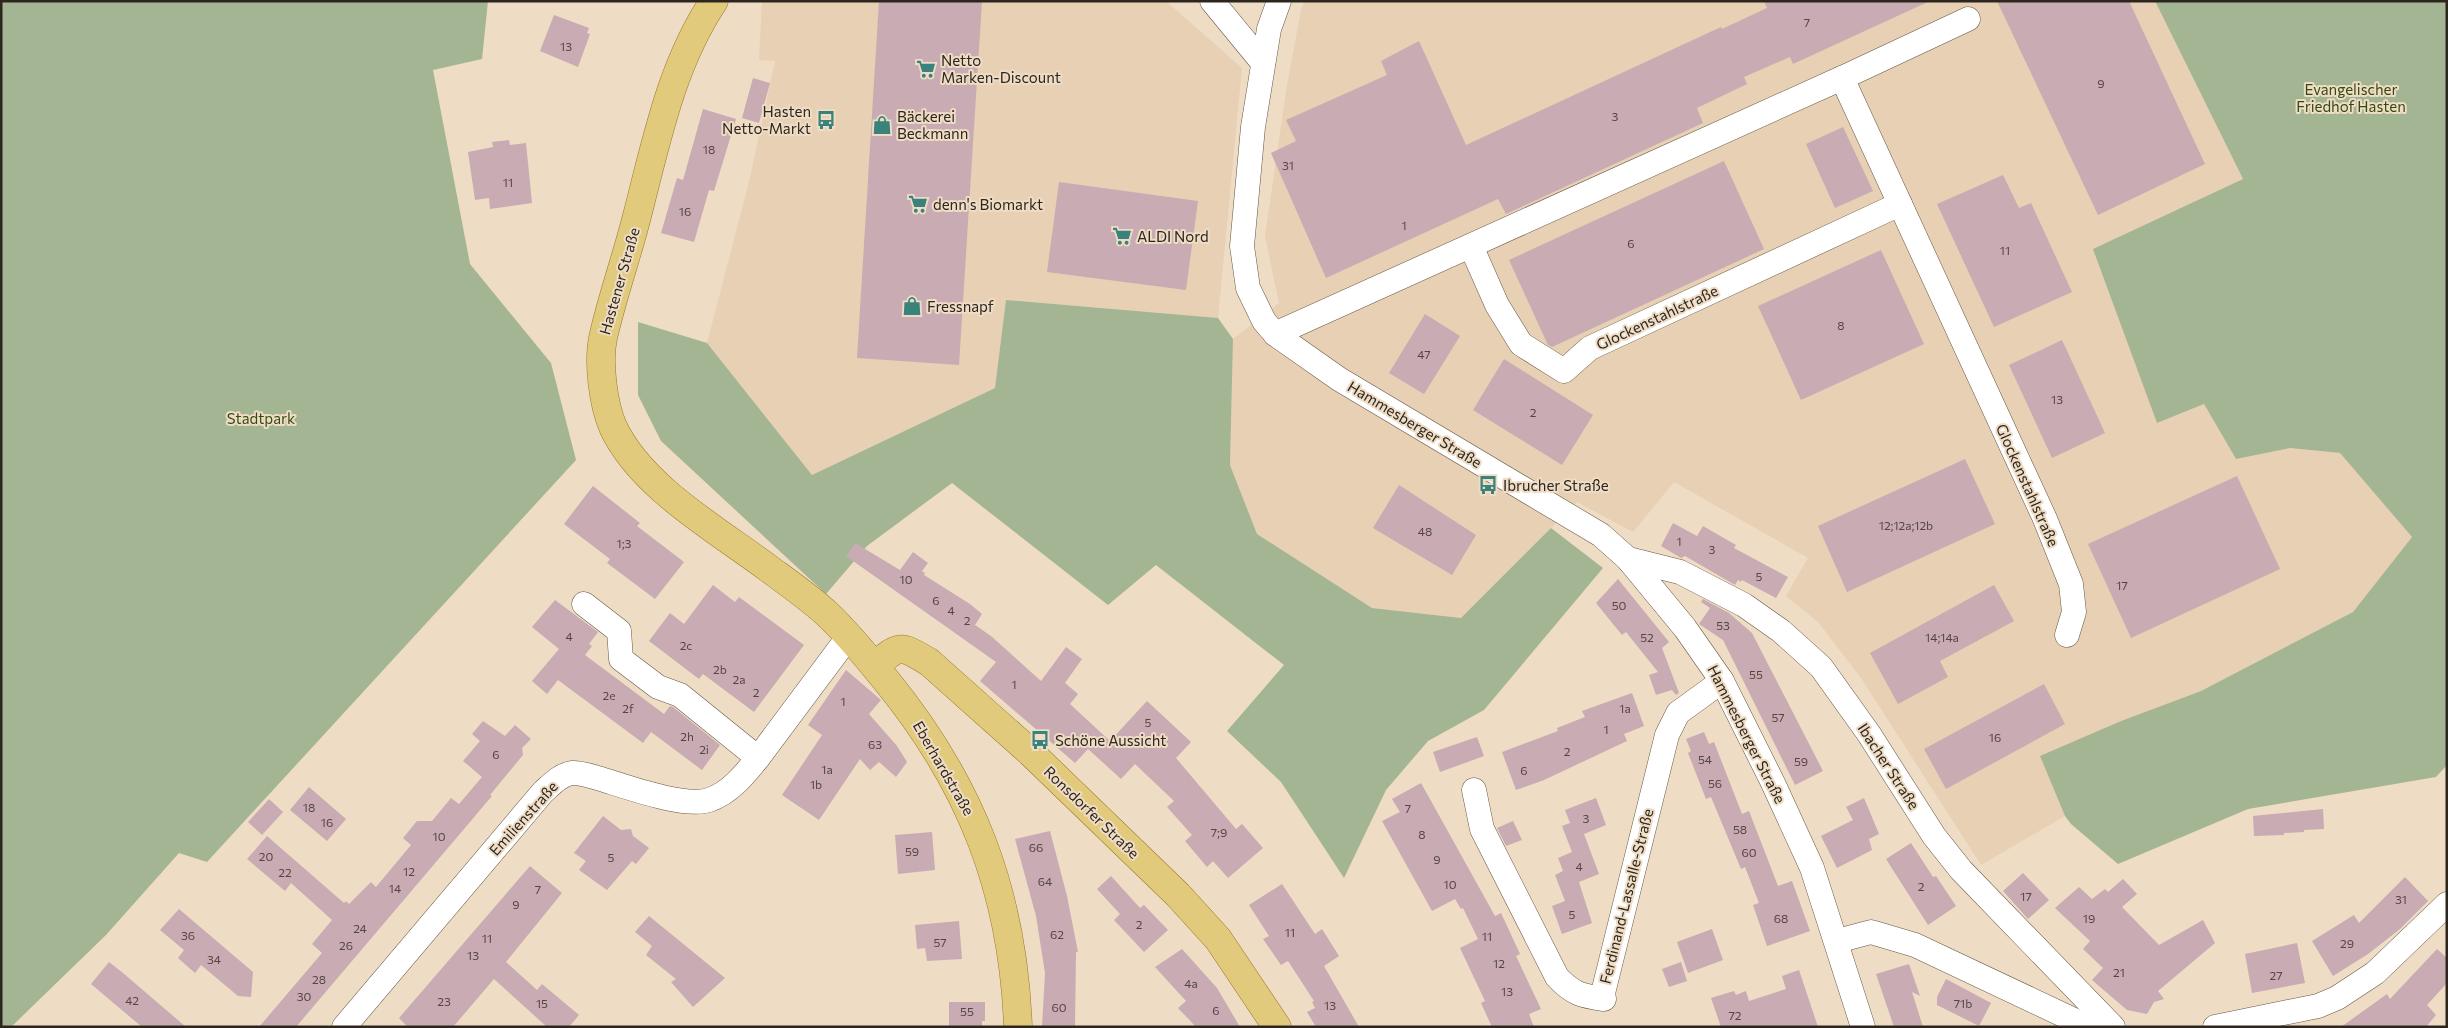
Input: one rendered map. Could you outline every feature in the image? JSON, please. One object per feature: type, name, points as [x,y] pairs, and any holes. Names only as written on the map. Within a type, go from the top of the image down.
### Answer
[{"type":"main road","name":"Hastener Straße","points":[[714,1],[682,59],[658,135],[626,262],[602,340],[603,382],[606,400],[613,427],[636,462],[650,476],[671,496],[825,612],[875,666]]},
{"type":"main road","name":"Ronsdorfer Straße","points":[[875,666],[893,650],[903,649],[914,654],[928,662],[1022,745],[1178,895],[1218,938],[1277,1027]]},
{"type":"main road","name":"Eberhardstraße","points":[[875,666],[918,723],[960,791],[989,856],[1009,934],[1016,988],[1018,1027]]},
{"type":"street","points":[[1212,1],[1263,63]]},
{"type":"street","name":"Hammesberger Straße","points":[[1279,1],[1269,29],[1253,128],[1242,246],[1248,288],[1264,322],[1275,334],[1339,379],[1601,535],[1628,559],[1685,628],[1722,681],[1773,783],[1812,868],[1837,941],[1863,1027]]},
{"type":"street","points":[[1275,334],[1842,78],[1968,19]]},
{"type":"street","name":"Glockenstahlstraße","points":[[1842,78],[2045,519],[2071,584],[2074,612],[2066,634]]},
{"type":"street","name":"Glockenstahlstraße","points":[[1472,246],[1498,305],[1521,344],[1564,370],[1590,348],[1900,204]]},
{"type":"street","name":"Ibacher Straße","points":[[1628,559],[1680,572],[1744,605],[1781,631],[1821,667],[1869,734],[1934,836],[1961,870],[2113,1027]]},
{"type":"street","points":[[584,604],[618,632],[621,659],[658,687],[680,695],[758,758]]},
{"type":"street","name":"Emilienstraße","points":[[344,1027],[543,792],[558,778],[572,773],[589,776],[669,798],[708,800],[721,794],[736,782],[758,758],[849,636]]},
{"type":"street","name":"Ferdinand-Lassalle-Straße","points":[[1474,790],[1482,829],[1557,977],[1567,987],[1580,995],[1604,999],[1603,993],[1612,955],[1668,735],[1678,713],[1722,681]]},
{"type":"street","points":[[2216,1027],[2318,1006],[2337,998],[2375,973],[2447,904]]},
{"type":"street","points":[[1837,941],[1871,932],[1915,945],[2076,1021],[2093,1027]]},
{"type":"shaded area","points":[[762,1],[1166,1],[1242,68],[1218,318],[1006,300],[995,388],[812,475],[707,343],[749,182],[775,61],[759,60]]},
{"type":"shaded area","points":[[1305,1],[2155,1],[2243,179],[2094,249],[2157,423],[2204,404],[2236,459],[2290,448],[2340,453],[2412,537],[2353,612],[2201,691],[2121,721],[2041,757],[2065,816],[1981,865],[1861,678],[1818,622],[1786,596],[1808,558],[1674,482],[1633,532],[1577,502],[1462,618],[1372,608],[1257,534],[1230,465],[1233,339],[1279,303],[1265,236],[1287,85],[1301,10]]},
{"type":"green space","name":"Stadtpark","points":[[1,1],[488,1],[482,59],[433,70],[470,264],[551,363],[576,460],[207,862],[179,853],[106,935],[11,1027],[1,1027]]},
{"type":"green space","name":"Evangelischer Friedhof Hasten","points":[[2155,1],[2447,1],[2447,765],[2436,777],[2248,809],[2118,864],[2071,824],[2065,816],[2040,756],[2121,721],[2201,691],[2353,612],[2412,537],[2340,453],[2290,448],[2236,459],[2204,404],[2157,423],[2093,249],[2243,179]]},
{"type":"green space","points":[[1006,300],[1218,318],[1233,339],[1230,465],[1257,534],[1372,608],[1461,618],[1551,528],[1603,568],[1484,710],[1428,741],[1386,790],[1344,878],[1281,782],[1227,731],[1284,665],[1156,565],[1108,605],[952,483],[867,546],[826,594],[661,441],[638,395],[638,322],[707,343],[812,475],[995,388]]},
{"type":"building","points":[[879,1],[982,1],[959,365],[857,358]]},
{"type":"building","points":[[1764,1],[1930,1],[1793,64],[1790,57],[1744,77],[1747,84],[1697,108],[1703,123],[1506,214],[1498,199],[1326,278],[1271,153],[1296,141],[1286,120],[1387,75],[1381,61],[1419,41],[1466,145],[1721,27],[1722,29],[1767,8]]},
{"type":"building","points":[[1997,1],[2129,1],[2205,164],[2098,215]]},
{"type":"building","points":[[554,15],[589,28],[587,33],[590,34],[578,67],[540,51]]},
{"type":"building","points":[[753,78],[770,83],[759,123],[742,118]]},
{"type":"building","points":[[703,109],[736,119],[714,191],[709,190],[694,242],[661,233],[677,178],[683,180]]},
{"type":"building","points":[[1843,127],[1873,191],[1835,208],[1806,144]]},
{"type":"building","points":[[509,140],[510,145],[526,143],[532,203],[490,209],[489,198],[475,200],[468,152],[493,147],[492,142]]},
{"type":"building","points":[[1724,161],[1764,249],[1552,347],[1548,345],[1509,260]]},
{"type":"building","points":[[2003,175],[2019,208],[2031,203],[2072,292],[1994,327],[1937,204]]},
{"type":"building","name":"ALDI Nord","points":[[1059,182],[1198,201],[1186,290],[1047,272]]},
{"type":"building","points":[[1881,250],[1924,344],[1801,400],[1758,306]]},
{"type":"building","points":[[1425,314],[1460,336],[1424,394],[1389,373]]},
{"type":"building","points":[[2062,340],[2105,433],[2052,458],[2009,365]]},
{"type":"building","points":[[1504,359],[1593,415],[1562,465],[1473,410]]},
{"type":"building","points":[[1965,459],[1995,524],[1847,592],[1818,526]]},
{"type":"building","points":[[2237,476],[2280,569],[2131,638],[2088,544]]},
{"type":"building","points":[[1399,485],[1476,535],[1452,575],[1373,528]]},
{"type":"building","points":[[593,486],[640,523],[637,526],[684,562],[655,599],[607,563],[610,559],[564,524]]},
{"type":"building","points":[[1673,523],[1697,536],[1703,526],[1736,545],[1734,548],[1788,577],[1776,598],[1742,580],[1741,582],[1738,580],[1735,585],[1685,556],[1681,558],[1661,546]]},
{"type":"building","points":[[855,543],[900,570],[913,552],[928,563],[922,571],[925,573],[924,575],[970,604],[982,614],[975,625],[991,636],[1041,681],[1066,647],[1082,659],[1065,683],[1078,694],[1070,704],[1110,741],[1147,701],[1191,742],[1176,758],[1236,829],[1242,824],[1263,848],[1228,878],[1213,861],[1207,867],[1185,841],[1192,835],[1167,807],[1174,801],[1135,764],[1121,779],[1088,749],[1075,763],[980,681],[996,662],[846,556]]},
{"type":"building","points":[[1618,579],[1669,642],[1662,648],[1679,693],[1676,695],[1672,690],[1656,695],[1649,675],[1658,672],[1626,632],[1622,635],[1596,603]]},
{"type":"building","points":[[713,585],[735,602],[739,597],[804,645],[754,712],[703,674],[699,679],[649,641],[670,613],[684,624]]},
{"type":"building","points":[[1994,585],[2014,621],[1940,661],[1948,677],[1898,704],[1870,653]]},
{"type":"building","points":[[1703,599],[1729,613],[1752,633],[1823,771],[1795,785],[1723,640],[1699,624],[1710,608],[1701,602]]},
{"type":"building","points":[[555,600],[598,632],[589,644],[592,646],[585,655],[664,714],[670,706],[673,707],[720,745],[702,770],[651,732],[643,743],[558,680],[547,694],[532,681],[559,649],[532,627]]},
{"type":"building","points":[[846,670],[881,700],[869,714],[897,746],[907,762],[896,777],[879,762],[870,770],[860,759],[819,820],[782,795],[822,735],[808,725]]},
{"type":"building","points":[[2044,684],[2065,724],[1946,789],[1924,749]]},
{"type":"building","points":[[1632,693],[1644,726],[1624,734],[1627,741],[1544,780],[1516,790],[1502,752],[1558,731],[1557,728],[1585,717],[1582,711]]},
{"type":"building","points":[[483,721],[505,736],[515,725],[531,739],[522,748],[523,755],[490,795],[492,796],[296,1027],[259,1027],[322,953],[312,944],[332,920],[291,883],[285,891],[247,859],[267,836],[344,903],[346,901],[349,904],[371,882],[376,887],[411,845],[403,838],[417,821],[432,821],[451,798],[459,804],[482,777],[463,761],[480,741],[472,734]]},
{"type":"building","points":[[1704,732],[1709,744],[1714,742],[1742,814],[1749,811],[1778,886],[1792,881],[1810,931],[1767,946],[1753,905],[1759,903],[1745,867],[1741,869],[1711,797],[1706,799],[1688,753],[1691,751],[1686,739]]},
{"type":"building","points":[[1477,737],[1484,756],[1440,772],[1433,752]]},
{"type":"building","points":[[1421,783],[1495,916],[1501,913],[1520,954],[1516,956],[1541,1009],[1529,1014],[1534,1027],[1492,1027],[1481,1003],[1485,1001],[1460,948],[1478,939],[1463,908],[1461,909],[1455,899],[1432,911],[1382,821],[1400,812],[1392,799]]},
{"type":"building","points":[[309,787],[346,819],[327,841],[290,810]]},
{"type":"building","points":[[1596,798],[1606,825],[1584,834],[1599,874],[1579,882],[1592,923],[1562,934],[1552,906],[1565,901],[1555,875],[1563,871],[1558,858],[1572,852],[1562,826],[1570,823],[1565,810]]},
{"type":"building","points":[[1864,798],[1879,834],[1869,839],[1872,850],[1837,868],[1821,836],[1853,820],[1846,807]]},
{"type":"building","points":[[269,799],[283,812],[262,835],[248,822]]},
{"type":"building","points":[[2323,809],[2324,829],[2284,833],[2284,835],[2254,836],[2253,816]]},
{"type":"building","points":[[603,816],[621,830],[631,829],[633,836],[649,848],[636,864],[632,861],[607,890],[579,870],[586,861],[574,853]]},
{"type":"building","points":[[1513,821],[1522,840],[1506,846],[1497,828]]},
{"type":"building","points":[[1050,831],[1067,896],[1078,952],[1076,952],[1075,1027],[1042,1027],[1045,973],[1036,916],[1015,839]]},
{"type":"building","points":[[932,832],[935,870],[898,874],[895,835]]},
{"type":"building","points":[[1911,843],[1933,877],[1936,876],[1956,906],[1928,925],[1886,859]]},
{"type":"building","points":[[530,866],[562,893],[506,962],[537,990],[542,984],[579,1015],[569,1027],[547,1027],[494,979],[453,1027],[408,1027],[399,1018]]},
{"type":"building","points":[[2023,873],[2049,900],[2028,919],[2003,891]]},
{"type":"building","points":[[1111,876],[1140,908],[1144,905],[1168,930],[1144,952],[1114,920],[1120,914],[1097,889]]},
{"type":"building","points":[[2405,877],[2428,901],[2400,929],[2368,954],[2333,976],[2312,941],[2354,915],[2359,923]]},
{"type":"building","points":[[2123,879],[2137,894],[2122,907],[2159,945],[2203,920],[2215,943],[2158,991],[2164,999],[2154,1002],[2147,1014],[2127,1010],[2092,980],[2103,968],[2083,949],[2090,941],[2055,908],[2079,887],[2092,899],[2105,889],[2108,892]]},
{"type":"building","points":[[1282,884],[1315,934],[1322,929],[1339,956],[1324,966],[1359,1027],[1316,1027],[1307,1012],[1315,1008],[1312,1002],[1314,1001],[1288,961],[1281,965],[1263,939],[1269,936],[1249,905]]},
{"type":"building","points":[[179,909],[253,972],[251,997],[238,996],[201,965],[195,973],[178,958],[184,950],[160,930]]},
{"type":"building","points":[[649,916],[725,978],[693,1007],[671,982],[676,979],[646,955],[652,946],[635,932]]},
{"type":"building","points":[[959,921],[962,959],[927,961],[925,948],[917,949],[915,925]]},
{"type":"building","points":[[1712,929],[1723,960],[1688,973],[1677,942]]},
{"type":"building","points":[[2297,943],[2305,983],[2252,993],[2245,954]]},
{"type":"building","points":[[1182,949],[1217,988],[1240,1027],[1196,1027],[1178,1008],[1186,1001],[1155,967]]},
{"type":"building","points":[[2437,949],[2447,958],[2447,983],[2427,1005],[2436,1015],[2426,1027],[2341,1027],[2387,994],[2390,999]]},
{"type":"building","points":[[109,962],[186,1027],[142,1027],[91,984]]},
{"type":"building","points":[[1681,962],[1687,981],[1669,987],[1662,969]]},
{"type":"building","points":[[1909,964],[1920,996],[1912,992],[1923,1027],[1894,1027],[1876,974]]},
{"type":"building","points":[[1799,970],[1818,1027],[1721,1027],[1711,998],[1734,991],[1736,995],[1746,991],[1749,1001],[1786,989],[1782,976]]},
{"type":"building","points":[[1946,979],[1991,1003],[1979,1026],[1937,1005],[1937,997]]},
{"type":"building","points":[[949,1002],[985,1002],[985,1021],[982,1021],[982,1027],[949,1027]]},
{"type":"place","name":"Netto Marken-Discount","points":[[926,69]]},
{"type":"place","name":"Hasten Netto-Markt","points":[[826,120]]},
{"type":"place","name":"Bäckerei Beckmann","points":[[882,125]]},
{"type":"place","name":"denn's Biomarkt","points":[[918,204]]},
{"type":"place","name":"ALDI Nord","points":[[1122,236]]},
{"type":"place","name":"Fressnapf","points":[[912,306]]},
{"type":"place","name":"Ibrucher Straße","points":[[1488,485]]},
{"type":"place","name":"Schöne Aussicht","points":[[1040,740]]}]
